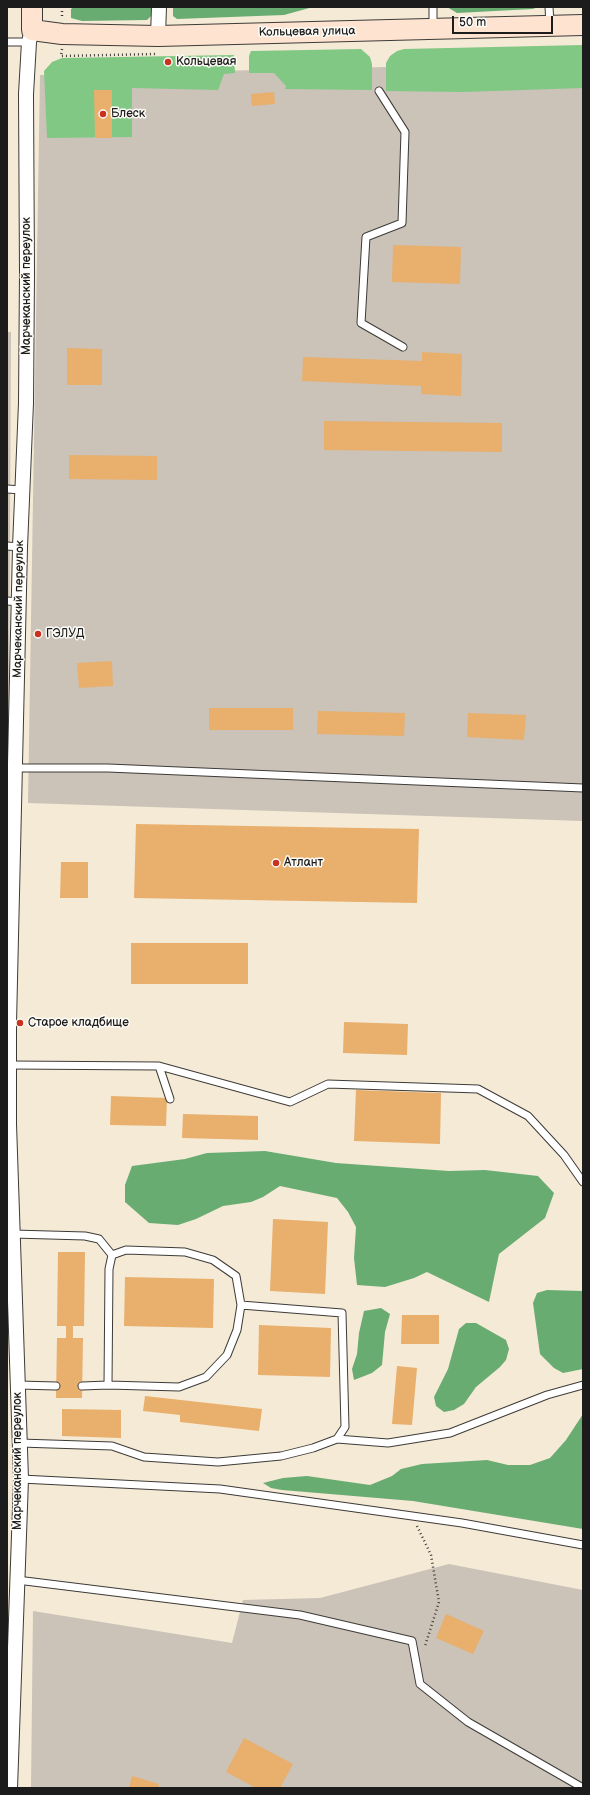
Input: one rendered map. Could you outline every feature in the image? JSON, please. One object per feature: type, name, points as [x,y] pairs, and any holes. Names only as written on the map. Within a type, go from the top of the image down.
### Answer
[{"type":"main road","name":"Марчеканский переулок","points":[[30,36],[32,7]]},
{"type":"main road","name":"Кольцевая улица","points":[[30,36],[62,34],[157,45],[433,29],[549,16],[583,25]]},
{"type":"street","points":[[157,45],[159,7]]},
{"type":"street","name":"Марчеканский переулок","points":[[10,1788],[11,1618],[17,1580],[21,1479],[9,1124],[8,1028],[16,768],[12,698],[12,667],[14,547],[23,490],[27,356],[26,128],[30,36]]},
{"type":"lane","points":[[433,7],[433,29]]},
{"type":"lane","points":[[7,42],[30,36]]},
{"type":"lane","points":[[379,91],[405,132],[402,223],[366,237],[360,323],[403,347]]},
{"type":"lane","points":[[7,489],[23,490]]},
{"type":"lane","points":[[16,768],[108,768],[583,788]]},
{"type":"lane","points":[[9,1066],[159,1066],[290,1102],[328,1084],[478,1090],[528,1116],[564,1155],[583,1182]]},
{"type":"lane","points":[[159,1066],[170,1100]]},
{"type":"lane","points":[[13,1234],[85,1236],[99,1240],[112,1255]]},
{"type":"lane","points":[[82,1386],[108,1385],[179,1387],[206,1377],[227,1355],[237,1330],[242,1305],[236,1276],[214,1260],[185,1252],[126,1250],[112,1255]]},
{"type":"lane","points":[[108,1385],[109,1268],[112,1255]]},
{"type":"lane","points":[[242,1305],[342,1313],[345,1427],[337,1439]]},
{"type":"lane","points":[[18,1385],[56,1386]]},
{"type":"lane","points":[[20,1443],[112,1446],[144,1457],[218,1462],[281,1456],[313,1448],[337,1439],[388,1443],[450,1433],[547,1395],[583,1385]]},
{"type":"lane","points":[[21,1479],[220,1489],[412,1516],[583,1545]]},
{"type":"lane","points":[[17,1580],[300,1615],[412,1640],[420,1684],[468,1722],[583,1788]]},
{"type":"path","points":[[61,56],[157,45]]},
{"type":"path","points":[[412,1516],[431,1555],[439,1602],[425,1646]]},
{"type":"shaded area","points":[[583,61],[583,821],[28,803],[40,75]]},
{"type":"shaded area","points":[[7,332],[11,332],[9,715],[7,736]]},
{"type":"shaded area","points":[[449,1564],[583,1590],[583,1788],[31,1788],[33,1611],[232,1643],[243,1600],[320,1598]]},
{"type":"green space","points":[[74,7],[152,7],[153,14],[147,20],[82,21],[71,18],[71,9]]},
{"type":"green space","points":[[173,7],[313,7],[284,15],[177,19],[173,16]]},
{"type":"green space","points":[[447,7],[538,7],[533,9],[457,13]]},
{"type":"green space","points":[[583,45],[583,88],[463,92],[386,91],[386,63],[390,56],[397,51],[404,49]]},
{"type":"green space","points":[[361,49],[370,57],[372,64],[372,90],[285,89],[286,86],[274,73],[249,73],[249,56],[251,51]]},
{"type":"green space","points":[[234,55],[235,73],[224,74],[218,90],[132,88],[132,137],[47,138],[44,71],[52,62],[62,58]]},
{"type":"green space","points":[[265,1151],[336,1163],[449,1171],[485,1170],[538,1176],[554,1193],[545,1218],[499,1254],[489,1302],[427,1272],[414,1278],[385,1287],[357,1285],[354,1258],[356,1227],[348,1212],[337,1198],[280,1186],[263,1197],[251,1202],[223,1206],[196,1219],[178,1225],[149,1223],[125,1202],[125,1185],[132,1166],[185,1159],[207,1153]]},
{"type":"green space","points":[[547,1290],[583,1291],[583,1369],[563,1373],[554,1368],[540,1354],[533,1303],[537,1293]]},
{"type":"green space","points":[[381,1308],[390,1314],[385,1332],[382,1365],[372,1373],[354,1380],[352,1369],[357,1354],[359,1333],[364,1311]]},
{"type":"green space","points":[[466,1323],[476,1323],[506,1340],[509,1349],[506,1360],[476,1387],[464,1404],[454,1410],[444,1412],[436,1406],[434,1397],[448,1369],[459,1329]]},
{"type":"green space","points":[[583,1414],[583,1529],[413,1501],[282,1490],[271,1488],[263,1483],[283,1478],[307,1476],[370,1485],[392,1476],[401,1469],[422,1464],[487,1460],[508,1465],[530,1465],[550,1458],[566,1440]]},
{"type":"building","name":"Блеск","points":[[94,90],[112,90],[112,138],[95,138]]},
{"type":"building","points":[[274,92],[275,104],[252,106],[251,94]]},
{"type":"building","points":[[393,245],[461,247],[460,284],[392,282]]},
{"type":"building","points":[[67,348],[102,349],[102,385],[67,385]]},
{"type":"building","points":[[422,352],[462,354],[461,396],[421,394],[421,386],[302,381],[303,357],[422,361]]},
{"type":"building","points":[[324,421],[502,423],[502,452],[324,450]]},
{"type":"building","points":[[69,455],[157,456],[157,480],[69,479]]},
{"type":"building","points":[[112,661],[113,686],[79,688],[77,663]]},
{"type":"building","points":[[209,708],[293,708],[293,730],[209,730]]},
{"type":"building","points":[[318,711],[405,713],[404,736],[317,734]]},
{"type":"building","points":[[468,713],[526,715],[524,740],[467,737]]},
{"type":"building","name":"Атлант","points":[[136,824],[419,829],[417,903],[134,898]]},
{"type":"building","points":[[61,862],[88,862],[88,898],[60,898]]},
{"type":"building","points":[[131,943],[248,943],[248,984],[131,984]]},
{"type":"building","points":[[344,1022],[408,1024],[407,1055],[343,1053]]},
{"type":"building","points":[[356,1090],[441,1093],[440,1144],[354,1141]]},
{"type":"building","points":[[111,1096],[167,1098],[166,1126],[110,1125]]},
{"type":"building","points":[[183,1114],[258,1116],[258,1140],[182,1138]]},
{"type":"building","points":[[273,1219],[328,1222],[325,1294],[270,1291]]},
{"type":"building","points":[[58,1252],[85,1252],[84,1326],[73,1326],[73,1338],[83,1338],[82,1398],[56,1398],[57,1338],[66,1338],[66,1326],[57,1326]]},
{"type":"building","points":[[125,1277],[214,1279],[213,1328],[124,1326]]},
{"type":"building","points":[[402,1315],[439,1315],[439,1344],[401,1344]]},
{"type":"building","points":[[259,1325],[331,1328],[330,1377],[258,1375]]},
{"type":"building","points":[[397,1366],[417,1368],[412,1425],[392,1424]]},
{"type":"building","points":[[145,1396],[262,1409],[259,1431],[180,1422],[180,1415],[143,1411]]},
{"type":"building","points":[[62,1409],[121,1410],[121,1438],[62,1436]]},
{"type":"building","points":[[446,1614],[484,1631],[473,1654],[436,1638]]},
{"type":"building","points":[[244,1738],[293,1764],[280,1788],[256,1788],[226,1772]]},
{"type":"building","points":[[132,1776],[159,1784],[158,1788],[129,1788]]},
{"type":"place","name":"Кольцевая","points":[[168,62]]},
{"type":"place","name":"Блеск","points":[[103,114]]},
{"type":"place","name":"ГЭЛУД","points":[[38,634]]},
{"type":"place","name":"Атлант","points":[[276,863]]},
{"type":"place","name":"Старое кладбище","points":[[20,1023]]}]
